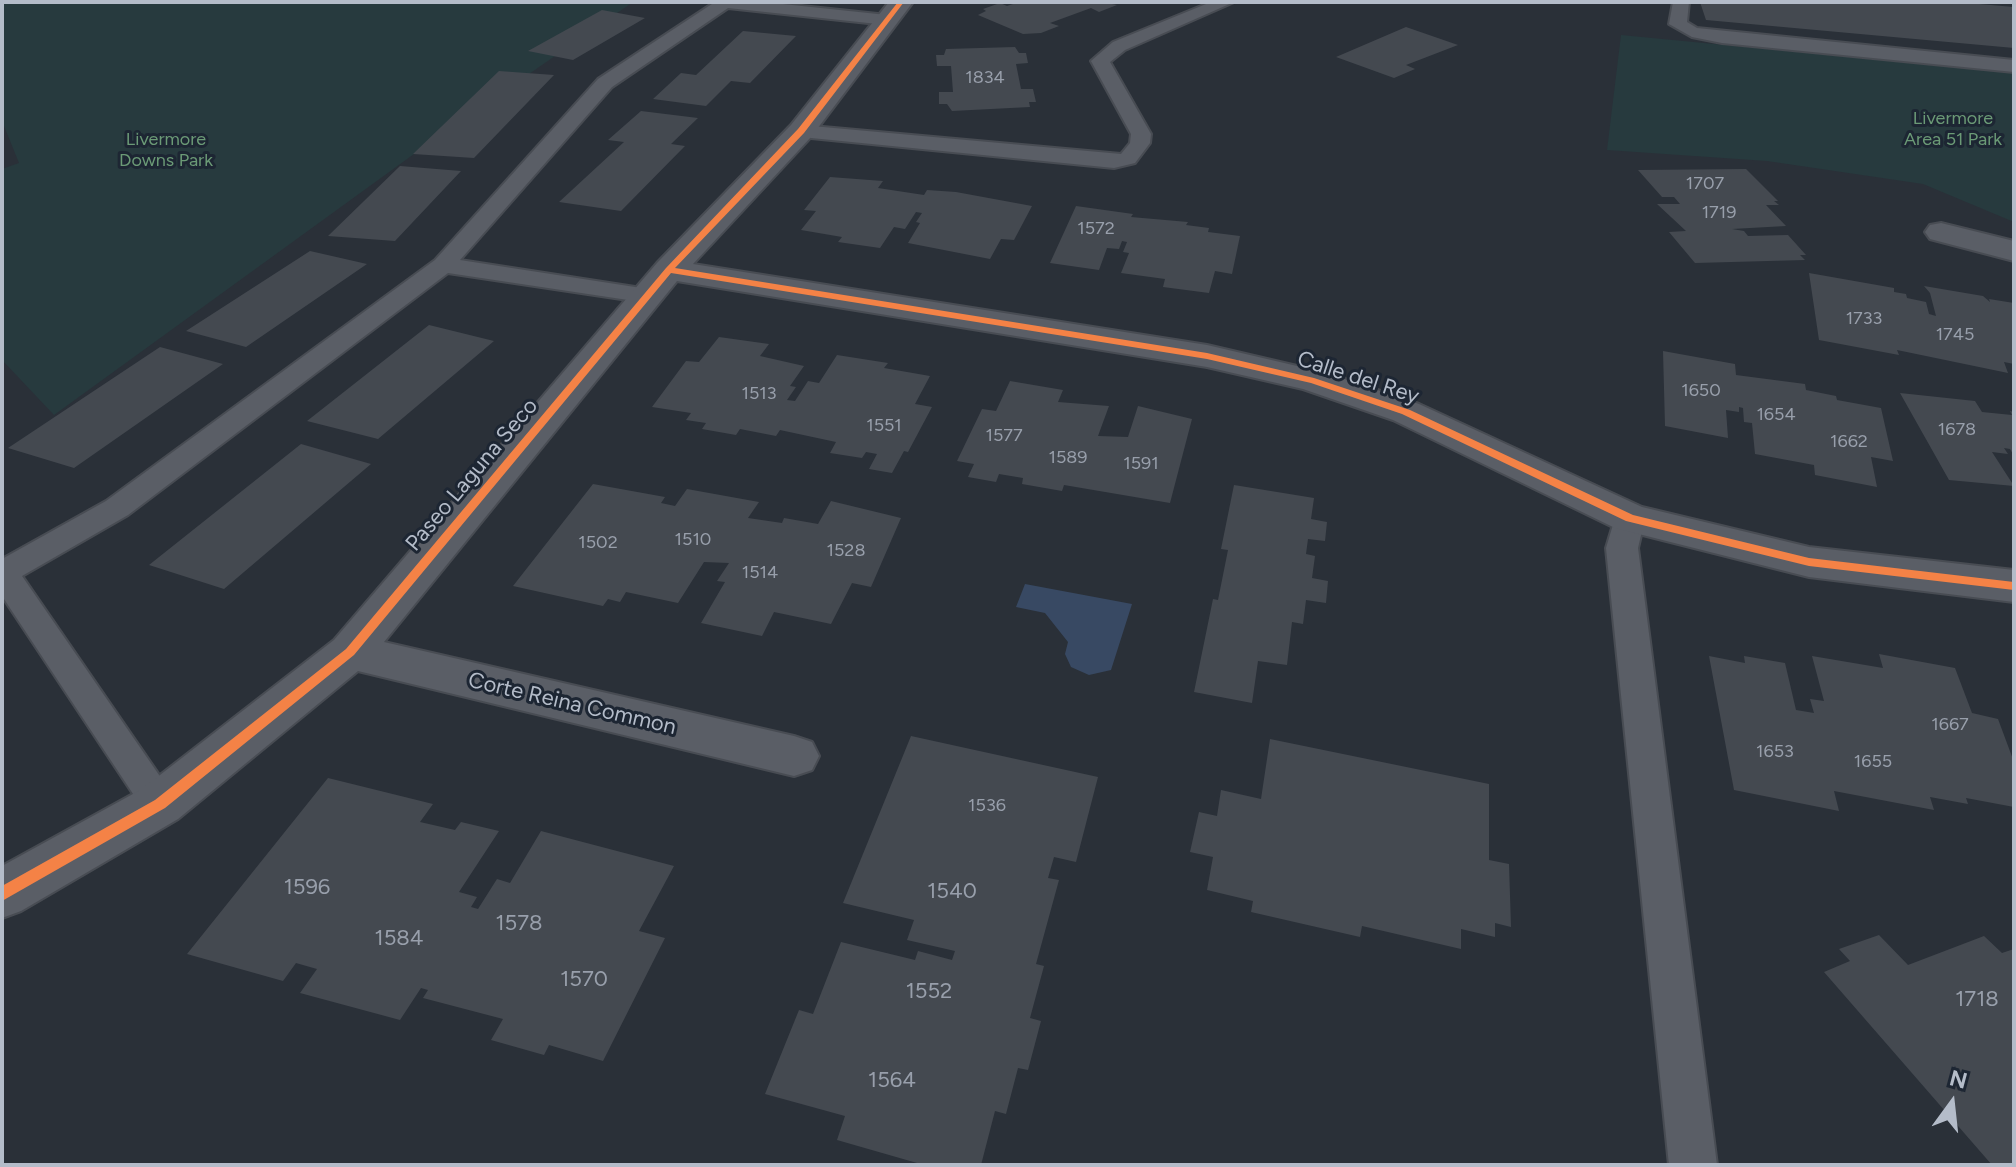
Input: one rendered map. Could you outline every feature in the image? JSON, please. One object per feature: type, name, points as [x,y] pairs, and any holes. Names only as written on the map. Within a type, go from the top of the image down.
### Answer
[{"type":"street","name":"Paseo Laguna Seco","points":[[2,894],[160,804],[350,652],[658,283],[801,131],[894,11]]},
{"type":"street","points":[[1941,232],[2014,251]]},
{"type":"street","name":"Calle del Rey","points":[[658,283],[1207,356],[1314,381],[1406,412],[1630,518],[1809,562],[2014,586]]},
{"type":"street","name":"Corte Reina Common","points":[[350,652],[794,756]]},
{"type":"lane","points":[[801,131],[1100,161],[1128,159],[1140,143],[1141,134],[1100,61],[1119,46],[1226,2]]},
{"type":"lane","points":[[1681,2],[1678,24],[1692,32],[1722,38],[2014,66]]},
{"type":"lane","points":[[160,804],[3,572],[117,508],[443,265],[605,83],[725,3],[894,11]]},
{"type":"lane","points":[[443,265],[658,283]]},
{"type":"lane","points":[[1630,518],[1622,548],[1693,1165]]},
{"type":"green space","name":"Livermore Downs Park","points":[[2,2],[633,2],[425,146],[54,415],[2,360],[2,169],[19,163],[2,121]]},
{"type":"green space","name":"Livermore Area 51 Park","points":[[1621,35],[2014,73],[2014,222],[1923,184],[1767,161],[1607,150]]},
{"type":"water","points":[[1025,584],[1132,604],[1111,670],[1089,675],[1071,667],[1065,654],[1068,642],[1045,613],[1016,607]]},
{"type":"building","points":[[1019,2],[1115,2],[1112,4],[1117,5],[1099,12],[1091,8],[1050,23],[1059,26],[1041,33],[1023,34],[978,15],[986,11],[983,9],[1000,3],[1007,6]]},
{"type":"building","points":[[1700,2],[1956,2],[2014,7],[2014,48],[1706,20]]},
{"type":"building","points":[[602,10],[645,18],[573,60],[528,51]]},
{"type":"building","points":[[1406,27],[1458,45],[1406,65],[1415,69],[1394,78],[1336,57]]},
{"type":"building","points":[[743,31],[796,36],[750,83],[731,81],[706,106],[653,99],[681,73],[696,75]]},
{"type":"building","points":[[1015,47],[1019,53],[1026,53],[1028,63],[1016,64],[1021,89],[1033,89],[1036,102],[1029,102],[1030,107],[952,111],[947,104],[939,104],[939,92],[953,92],[951,66],[937,66],[936,55],[944,55],[946,49]]},
{"type":"building","points":[[499,71],[554,75],[474,158],[413,154]]},
{"type":"building","points":[[641,111],[698,118],[671,144],[685,146],[621,211],[559,202],[624,142],[608,140]]},
{"type":"building","points":[[400,166],[461,171],[395,241],[328,236]]},
{"type":"building","points":[[1746,169],[1778,201],[1774,201],[1779,205],[1766,205],[1786,226],[1732,229],[1744,231],[1748,236],[1788,235],[1806,255],[1800,255],[1805,260],[1695,263],[1669,232],[1686,231],[1657,204],[1680,204],[1674,197],[1662,197],[1638,170]]},
{"type":"building","points":[[830,177],[883,181],[878,188],[924,195],[927,190],[956,192],[1032,206],[1014,240],[1001,239],[990,259],[908,243],[920,223],[916,222],[922,213],[916,212],[905,229],[894,227],[880,248],[838,242],[842,237],[801,230],[816,211],[804,210]]},
{"type":"building","points":[[1076,206],[1133,214],[1131,217],[1188,222],[1186,225],[1209,228],[1208,232],[1240,236],[1232,274],[1215,271],[1209,293],[1163,287],[1165,279],[1121,273],[1129,253],[1123,252],[1127,242],[1122,241],[1119,249],[1107,248],[1099,270],[1050,263]]},
{"type":"building","points":[[310,251],[367,264],[246,347],[186,331]]},
{"type":"building","points":[[1809,273],[1894,288],[1894,292],[1906,294],[1907,298],[1926,302],[1929,314],[1936,316],[1930,293],[1924,286],[1983,296],[1990,302],[1989,299],[2014,303],[2014,364],[2004,362],[2008,373],[1897,350],[1899,355],[1819,340]]},
{"type":"building","points":[[429,325],[494,341],[378,439],[307,421]]},
{"type":"building","points":[[719,337],[769,344],[760,356],[804,366],[790,386],[796,387],[787,400],[795,401],[808,381],[819,383],[837,355],[888,363],[884,368],[930,376],[915,404],[932,407],[908,452],[904,451],[892,473],[869,469],[877,454],[866,452],[862,458],[830,453],[836,442],[780,430],[776,436],[740,429],[736,435],[702,429],[706,423],[686,420],[691,413],[652,407],[686,361],[699,362]]},
{"type":"building","points":[[160,347],[223,364],[74,468],[8,448]]},
{"type":"building","points":[[1663,351],[1735,364],[1736,375],[1805,384],[1806,390],[1836,396],[1837,400],[1881,408],[1893,461],[1871,457],[1877,487],[1815,475],[1814,465],[1755,454],[1752,423],[1744,422],[1743,408],[1739,407],[1739,412],[1726,410],[1728,438],[1665,426]]},
{"type":"building","points":[[1010,381],[1063,390],[1058,402],[1109,406],[1098,436],[1128,437],[1138,406],[1192,419],[1170,503],[1064,485],[1062,491],[1022,484],[1023,478],[999,474],[996,482],[968,477],[974,464],[957,461],[982,409],[996,411]]},
{"type":"building","points":[[1900,393],[1975,401],[1982,412],[2012,415],[2010,411],[2014,412],[2014,456],[2010,449],[2004,448],[2008,454],[1992,452],[2014,486],[1949,480]]},
{"type":"building","points":[[301,444],[371,464],[224,589],[149,565]]},
{"type":"building","points":[[593,484],[665,497],[661,503],[675,506],[687,489],[759,502],[748,518],[782,523],[784,518],[818,524],[831,501],[901,518],[871,587],[852,583],[831,624],[774,612],[762,636],[701,623],[725,582],[717,581],[729,563],[704,562],[678,603],[626,592],[620,602],[608,599],[603,606],[513,586]]},
{"type":"building","points":[[1234,485],[1314,498],[1311,519],[1327,522],[1325,541],[1308,539],[1306,554],[1315,556],[1312,578],[1328,581],[1326,603],[1306,600],[1303,624],[1292,622],[1287,665],[1258,661],[1252,703],[1194,692],[1213,599],[1218,600],[1228,550],[1221,549]]},
{"type":"building","points":[[1879,654],[1955,668],[1972,713],[1998,719],[2014,762],[2014,807],[1966,798],[1968,804],[1930,797],[1934,810],[1834,791],[1839,811],[1734,790],[1709,656],[1745,663],[1744,656],[1785,663],[1796,710],[1814,713],[1810,699],[1824,701],[1812,656],[1883,668]]},
{"type":"building","points":[[911,736],[1098,777],[1076,862],[1054,857],[1048,878],[1059,880],[1036,964],[1044,966],[1030,1018],[1041,1021],[1028,1070],[1018,1068],[1006,1114],[995,1111],[981,1165],[924,1165],[837,1140],[845,1116],[765,1094],[799,1010],[813,1014],[841,942],[915,960],[918,951],[952,960],[955,951],[907,940],[914,920],[843,903]]},
{"type":"building","points":[[1270,739],[1489,784],[1489,860],[1509,864],[1511,927],[1495,923],[1495,937],[1461,929],[1461,949],[1362,926],[1360,937],[1251,912],[1253,901],[1207,890],[1213,857],[1190,852],[1199,812],[1217,816],[1221,790],[1261,799]]},
{"type":"building","points":[[328,778],[433,804],[420,822],[455,830],[461,822],[499,831],[459,892],[477,897],[471,907],[478,909],[497,879],[510,883],[541,831],[674,866],[639,931],[665,938],[603,1061],[549,1045],[544,1055],[491,1040],[503,1019],[423,998],[428,990],[421,988],[400,1020],[300,993],[317,969],[296,963],[283,981],[187,954]]},
{"type":"building","points":[[1879,935],[1908,965],[1984,936],[2002,953],[2014,949],[2014,1165],[1992,1165],[1824,972],[1850,961],[1839,949]]},
{"type":"cycle path","points":[[2,894],[160,804],[350,652],[669,270],[801,131],[901,2]]},
{"type":"cycle path","points":[[669,270],[1207,356],[1314,381],[1406,412],[1630,518],[1809,562],[2014,586]]}]
